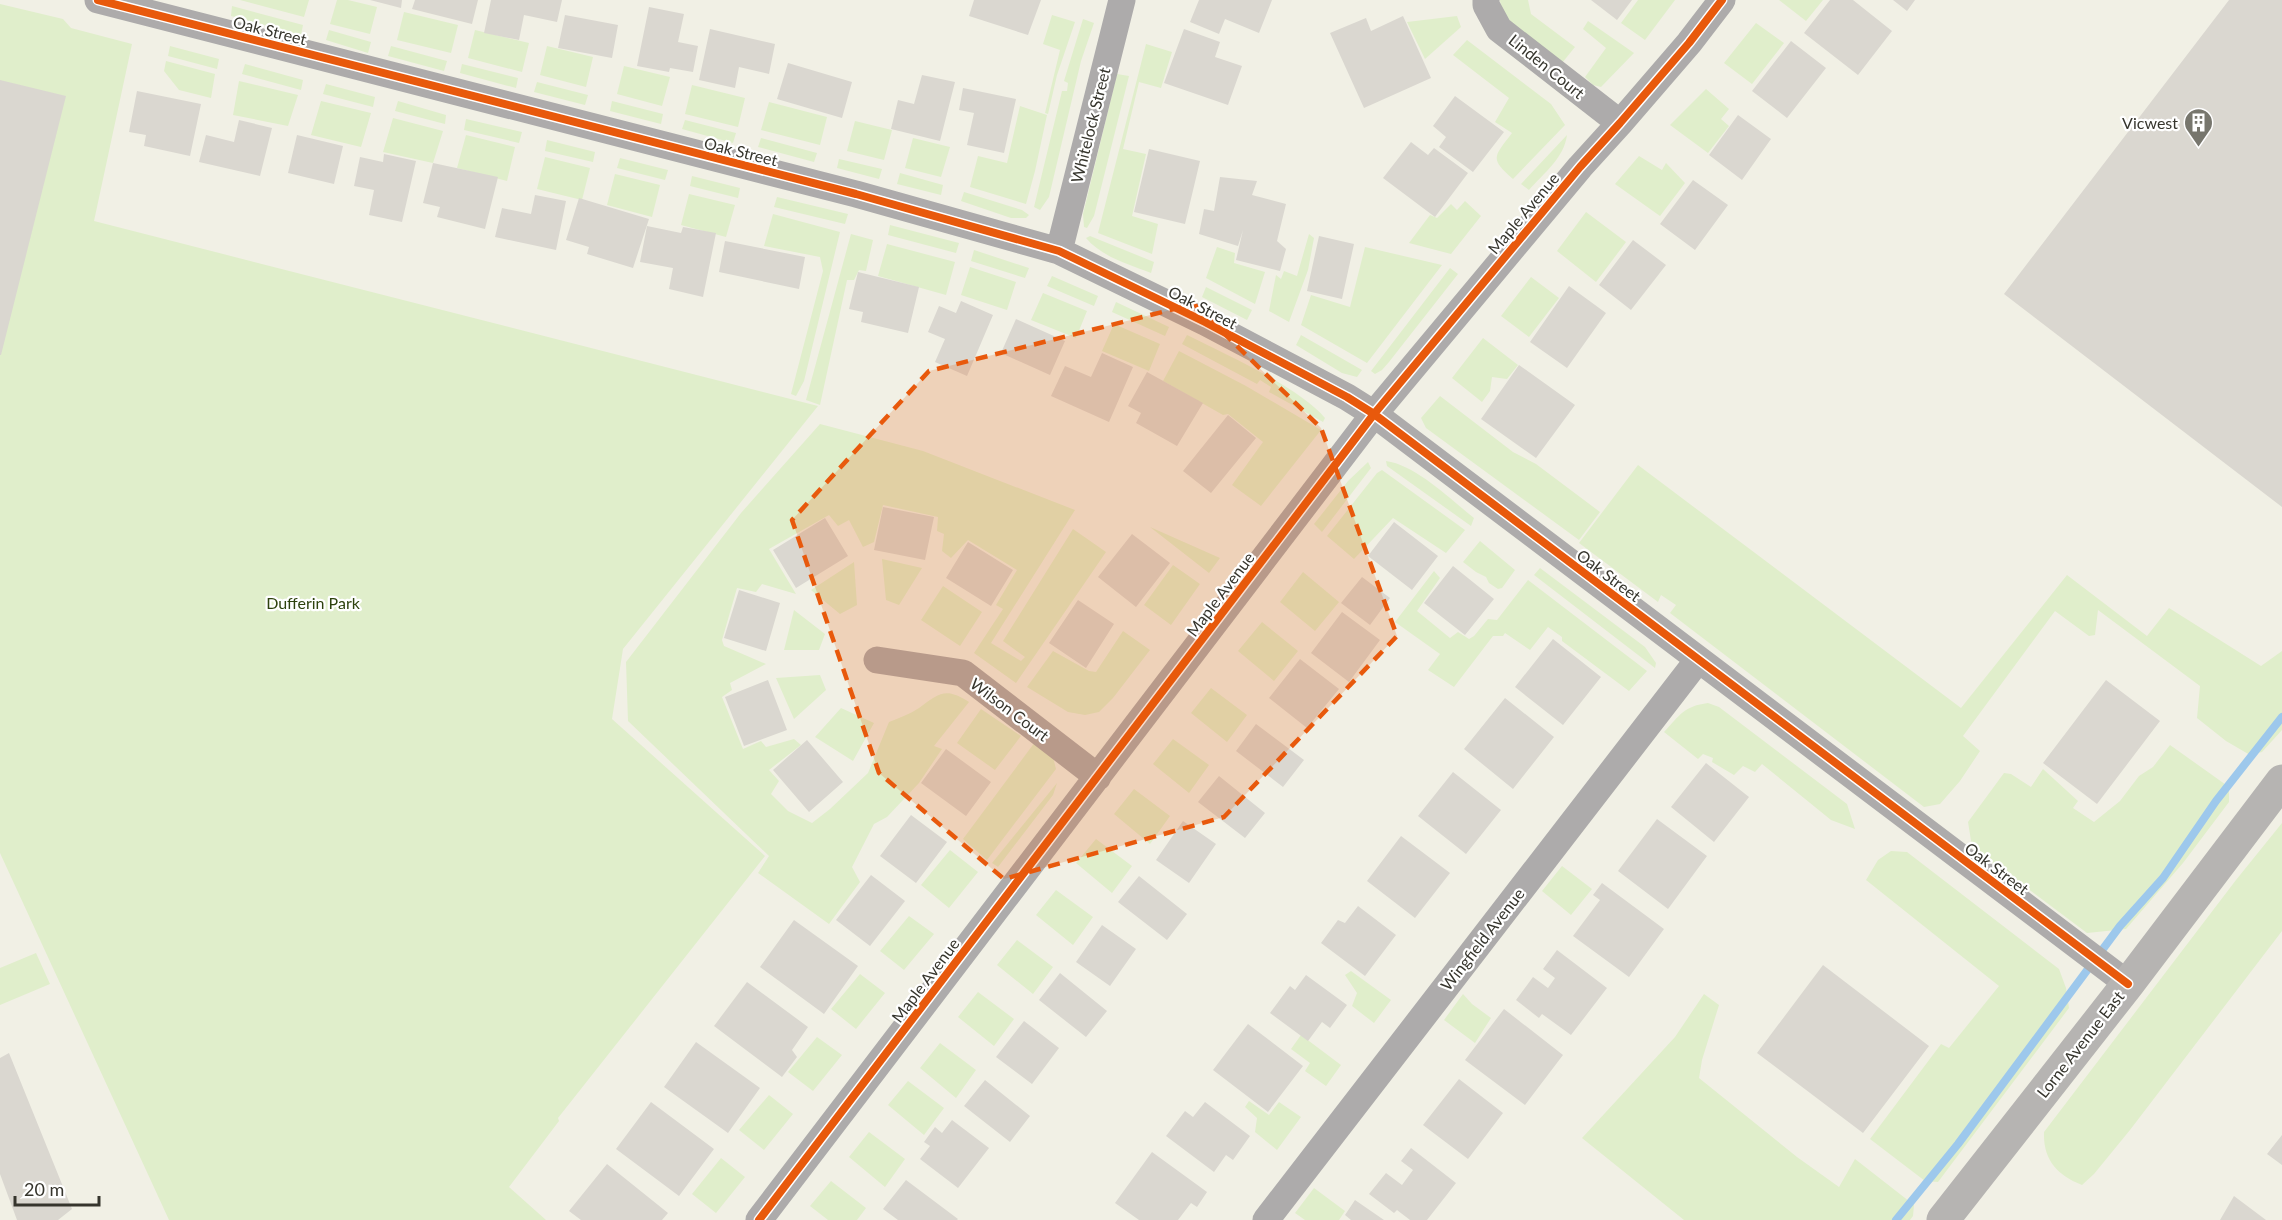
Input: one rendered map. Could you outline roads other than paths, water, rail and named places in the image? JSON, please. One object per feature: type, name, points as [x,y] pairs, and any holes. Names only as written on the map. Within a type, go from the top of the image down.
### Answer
[{"type":"main road","name":"Lorne Avenue East","points":[[1943,1220],[2128,984],[2282,782]]},
{"type":"street","name":"Whitelock Street","points":[[1059,251],[1122,0]]},
{"type":"street","name":"Linden Court","points":[[1486,0],[1486,5],[1499,29],[1620,123]]},
{"type":"street","name":"Maple Avenue","points":[[759,1220],[1374,414],[1580,167],[1689,43],[1722,0]]},
{"type":"street","name":"Oak Street","points":[[104,1],[856,194],[1059,251],[1204,322],[1347,397],[1374,414],[2128,984]]},
{"type":"street","name":"Wilson Court","points":[[877,660],[963,673],[1098,777]]},
{"type":"street","name":"Wingfield Avenue","points":[[1266,1220],[1698,660]]},
{"type":"waterway","points":[[1896,1220],[1958,1144],[2120,926],[2163,878],[2216,801],[2282,717]]},
{"type":"place","name":"Vicwest","points":[[2199,148]]},
{"type":"park label","name":"Dufferin Park","points":[[313,602]]}]
